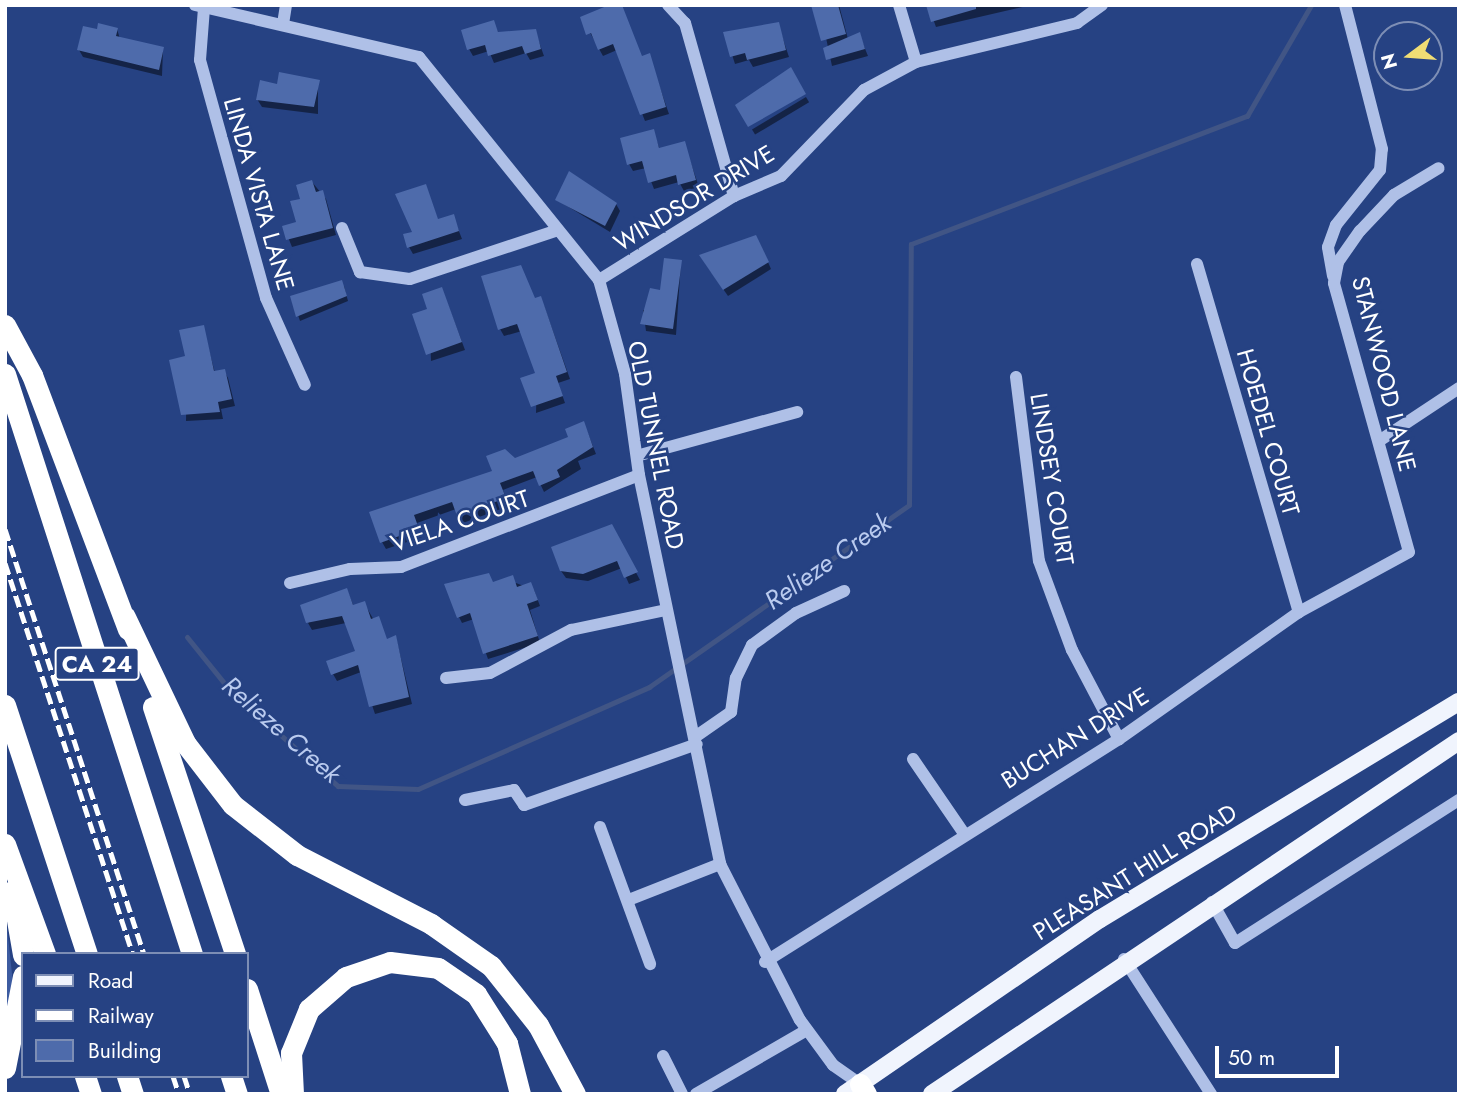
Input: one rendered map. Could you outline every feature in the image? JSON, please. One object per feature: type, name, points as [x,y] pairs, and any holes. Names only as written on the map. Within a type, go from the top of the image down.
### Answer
[{"type":"highway","points":[[5,325],[32,375],[125,617],[234,952]]},
{"type":"highway","name":"CA 24","points":[[5,374],[191,952]]},
{"type":"highway","points":[[125,617],[185,743],[233,805],[297,855],[431,924],[491,966],[524,1003],[575,1093]]},
{"type":"highway","points":[[5,705],[86,952]]},
{"type":"highway","points":[[5,844],[44,952]]},
{"type":"highway","points":[[5,865],[22,952]]},
{"type":"highway","points":[[293,1094],[291,1053],[309,1009],[346,976],[390,962],[438,968],[476,994],[507,1043],[520,1094]]},
{"type":"highway","points":[[5,1068],[21,986]]},
{"type":"highway","points":[[248,992],[281,1094]]},
{"type":"main road","name":"PLEASANT HILL ROAD","points":[[857,1091],[1100,919],[1459,702]]},
{"type":"main road","points":[[932,1094],[1124,959],[1459,741]]},
{"type":"street","points":[[283,24],[286,5]]},
{"type":"street","points":[[668,5],[685,23],[734,196]]},
{"type":"street","points":[[899,5],[916,62]]},
{"type":"street","name":"WINDSOR DRIVE","points":[[598,280],[734,196],[781,176],[863,90],[916,62],[1077,23],[1102,5]]},
{"type":"street","points":[[1334,283],[1328,247],[1354,198],[1380,170],[1382,149],[1345,5]]},
{"type":"street","name":"OLD TUNNEL ROAD","points":[[200,6],[419,57],[598,280],[640,455],[639,475],[720,864],[765,962],[807,1030],[857,1091]]},
{"type":"street","name":"LINDA VISTA LANE","points":[[200,6],[200,60],[266,298],[304,385]]},
{"type":"street","name":"STANWOOD LANE","points":[[1409,552],[1334,283],[1338,262],[1360,231],[1394,195],[1439,167]]},
{"type":"street","points":[[342,228],[360,272],[410,279],[558,230]]},
{"type":"street","name":"HOEDEL COURT","points":[[1197,264],[1299,612]]},
{"type":"street","name":"LINDSEY COURT","points":[[1016,377],[1039,561],[1072,650],[1119,739]]},
{"type":"street","points":[[1379,442],[1459,387]]},
{"type":"street","points":[[640,455],[797,412]]},
{"type":"street","name":"VIELA COURT","points":[[290,583],[350,569],[401,567],[639,475]]},
{"type":"street","name":"BUCHAN DRIVE","points":[[765,962],[963,832],[1119,739],[1299,612],[1409,552]]},
{"type":"street","points":[[466,800],[514,790],[524,805],[696,741],[731,712],[736,678],[752,645],[796,613],[844,591]]},
{"type":"street","points":[[446,678],[490,673],[571,630],[666,610]]},
{"type":"street","points":[[913,759],[963,832]]},
{"type":"street","points":[[1212,902],[1236,943],[1459,800]]},
{"type":"street","points":[[600,827],[631,899],[649,964]]},
{"type":"street","points":[[631,899],[720,864]]},
{"type":"street","points":[[1124,959],[1211,1094]]},
{"type":"street","points":[[696,1094],[807,1030]]},
{"type":"street","points":[[663,1056],[682,1094]]},
{"type":"shaded area","points":[[5,908],[14,993],[5,1034]]},
{"type":"building","points":[[609,5],[622,5],[642,56],[650,53],[666,107],[640,115],[613,44],[598,50],[591,33],[586,35],[580,17]]},
{"type":"building","points":[[811,5],[838,5],[846,34],[821,41]]},
{"type":"building","points":[[926,5],[976,5],[976,9],[931,22]]},
{"type":"building","points":[[494,20],[498,32],[536,29],[541,49],[525,54],[522,46],[488,56],[485,45],[467,50],[461,30]]},
{"type":"building","points":[[779,22],[786,50],[747,60],[745,53],[730,57],[723,32]]},
{"type":"building","points":[[98,23],[118,28],[116,36],[164,47],[159,70],[77,50],[83,26],[97,29]]},
{"type":"building","points":[[860,32],[865,49],[826,60],[823,48]]},
{"type":"building","points":[[791,67],[806,94],[748,127],[735,105]]},
{"type":"building","points":[[279,72],[320,80],[314,107],[256,100],[260,80],[277,84]]},
{"type":"building","points":[[654,129],[659,148],[685,141],[696,180],[678,185],[676,175],[648,183],[642,161],[627,165],[620,138]]},
{"type":"building","points":[[569,171],[617,203],[605,226],[555,200]]},
{"type":"building","points":[[312,180],[316,192],[323,190],[333,228],[286,240],[282,226],[296,222],[290,201],[300,199],[296,185]]},
{"type":"building","points":[[426,184],[438,219],[454,214],[459,231],[407,248],[403,234],[412,232],[395,194]]},
{"type":"building","points":[[756,235],[769,262],[723,290],[699,255]]},
{"type":"building","points":[[664,258],[682,260],[673,329],[640,324],[650,288],[660,290]]},
{"type":"building","points":[[521,265],[535,298],[541,296],[567,372],[556,376],[563,396],[531,407],[520,378],[535,373],[517,324],[498,330],[481,276]]},
{"type":"building","points":[[342,280],[347,296],[296,317],[290,296]]},
{"type":"building","points":[[442,287],[462,342],[426,355],[412,314],[427,309],[422,294]]},
{"type":"building","points":[[204,325],[214,371],[225,369],[232,399],[218,402],[220,412],[181,415],[169,360],[185,356],[179,330]]},
{"type":"building","points":[[584,421],[593,447],[557,470],[560,477],[539,486],[533,471],[500,483],[506,498],[457,516],[452,502],[414,515],[419,529],[380,543],[369,512],[492,471],[486,456],[505,449],[515,458],[568,437],[565,429]]},
{"type":"building","points":[[612,524],[638,572],[624,578],[617,561],[583,574],[560,571],[551,547]]},
{"type":"building","points":[[489,573],[493,582],[513,575],[517,587],[531,582],[538,600],[527,604],[538,636],[483,654],[470,613],[457,618],[444,584]]},
{"type":"building","points":[[347,588],[353,605],[365,601],[371,619],[379,616],[387,639],[396,635],[409,697],[369,707],[358,665],[331,675],[326,661],[355,651],[342,616],[306,623],[300,605]]},
{"type":"waterway","name":"Relieze Creek","points":[[187,637],[229,689],[338,786],[418,789],[649,687],[909,505],[911,244],[1247,116],[1311,5]]},
{"type":"railway","points":[[5,529],[143,952]]},
{"type":"railway","points":[[5,563],[132,952]]},
{"type":"railway","points":[[174,1078],[179,1094]]},
{"type":"railway","points":[[185,1078],[190,1094]]}]
